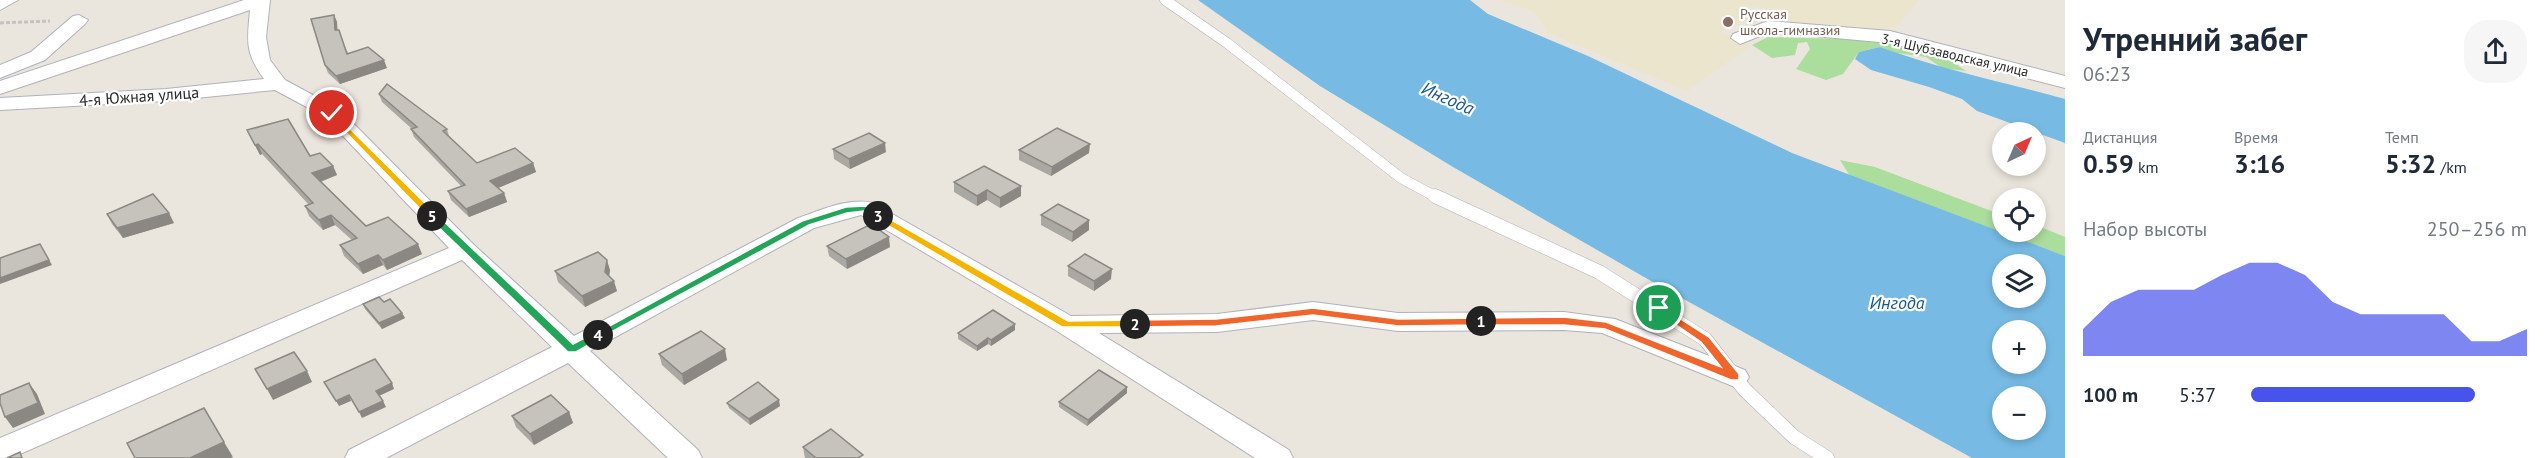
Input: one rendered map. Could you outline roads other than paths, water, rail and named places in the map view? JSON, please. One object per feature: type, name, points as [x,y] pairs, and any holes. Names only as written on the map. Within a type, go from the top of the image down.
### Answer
[{"type":"street","points":[[0,5],[9,0]]},
{"type":"street","points":[[0,88],[260,0],[257,37],[260,60],[278,84],[332,113],[465,250],[687,458]]},
{"type":"street","points":[[0,72],[38,56],[79,20]]},
{"type":"street","name":"3-я Шубзаводская улица","points":[[1740,38],[1768,26],[1890,37],[2065,82]]},
{"type":"street","name":"4-я Южная улица","points":[[0,104],[166,95],[278,84]]},
{"type":"street","points":[[360,458],[572,349],[806,223],[846,210],[865,208],[1066,324],[1278,458]]},
{"type":"street","points":[[0,450],[465,250]]},
{"type":"street","points":[[1066,324],[1216,323],[1313,311],[1398,322],[1564,321],[1606,325],[1735,377]]},
{"type":"lane","points":[[1165,0],[1227,43],[1401,178],[1457,208],[1599,272],[1705,339],[1735,377],[1794,437],[1827,458]]},
{"type":"water","name":"Ингода","points":[[1198,0],[1470,0],[1488,14],[1588,56],[1792,153],[1992,228],[1992,242],[2028,242],[2065,256],[2065,458],[1972,458],[1651,281],[1453,167],[1320,86]]},
{"type":"water","points":[[1880,47],[1949,69],[2065,99],[2065,143],[2046,136],[2046,122],[2007,122],[1977,111],[1962,99],[1871,70],[1855,59],[1859,52]]},
{"type":"place","name":"Русская школа-гимназия","points":[[1728,22]]}]
